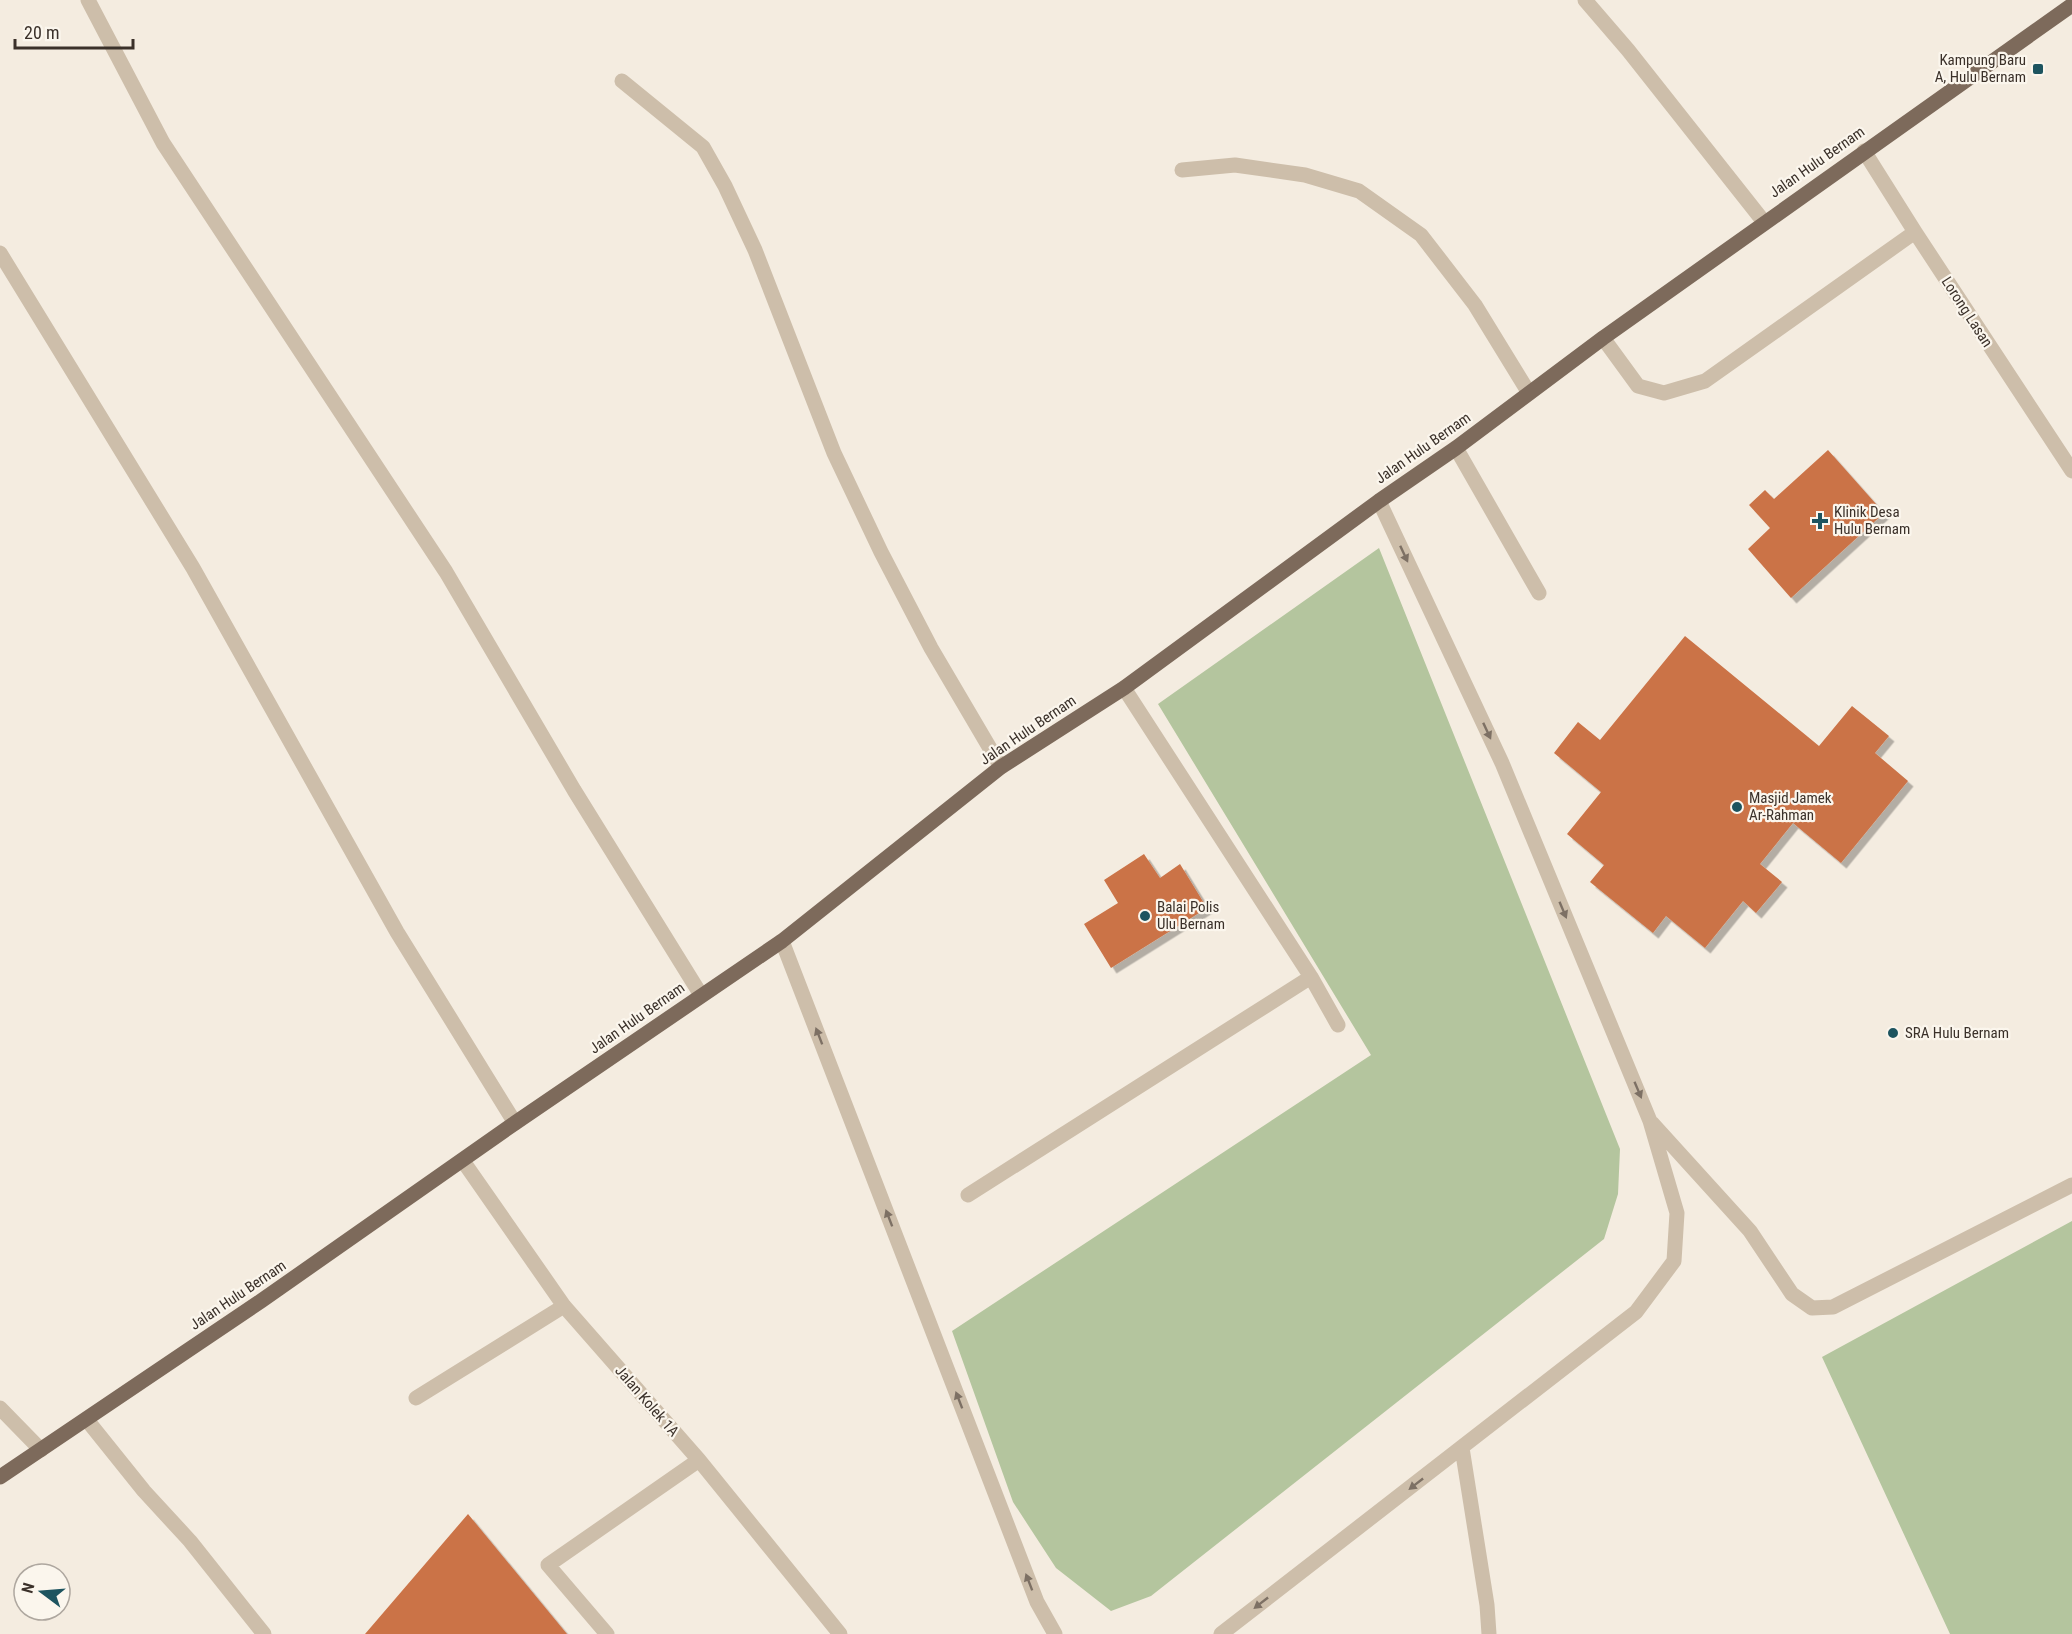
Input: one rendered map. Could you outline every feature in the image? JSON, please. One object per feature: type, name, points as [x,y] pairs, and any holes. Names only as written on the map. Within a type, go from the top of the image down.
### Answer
[{"type":"main road","name":"Jalan Hulu Bernam","points":[[0,1477],[87,1420],[782,941],[1001,767],[1124,688],[1764,222],[2072,5]]},
{"type":"street","points":[[88,0],[163,143],[446,572],[574,790],[701,995]]},
{"type":"street","points":[[1585,0],[1628,50],[1764,222]]},
{"type":"street","points":[[622,81],[703,147],[725,186],[754,250],[834,453],[881,552],[931,648],[1001,767]]},
{"type":"street","name":"Lorong Lasan","points":[[1864,151],[2072,471]]},
{"type":"street","points":[[1182,170],[1235,165],[1305,175],[1359,191],[1420,236],[1475,305],[1529,393]]},
{"type":"street","points":[[1603,338],[1638,386],[1664,393],[1705,381],[1915,232]]},
{"type":"street","points":[[0,253],[193,568],[397,932],[515,1123]]},
{"type":"street","points":[[1456,448],[1539,593]]},
{"type":"street","points":[[1221,1634],[1636,1312],[1674,1261],[1677,1213],[1650,1121],[1502,763],[1379,501]]},
{"type":"street","points":[[1124,688],[1311,976],[1338,1025]]},
{"type":"street","points":[[782,941],[1033,1591],[1055,1634]]},
{"type":"street","points":[[968,1195],[1311,976]]},
{"type":"street","points":[[1650,1121],[1750,1231],[1792,1294],[1812,1308],[1833,1307],[2072,1185]]},
{"type":"street","name":"Jalan Kolek 1A","points":[[463,1161],[564,1306],[699,1460],[840,1634]]},
{"type":"street","points":[[416,1398],[564,1306]]},
{"type":"street","points":[[0,1408],[41,1450]]},
{"type":"street","points":[[87,1420],[144,1491],[190,1541],[264,1634]]},
{"type":"street","points":[[1462,1448],[1487,1605],[1489,1634]]},
{"type":"street","points":[[607,1634],[548,1565],[699,1460]]},
{"type":"green space","points":[[1379,548],[1620,1149],[1618,1194],[1604,1239],[1151,1596],[1111,1611],[1056,1568],[1013,1502],[952,1331],[1371,1055],[1158,704]]},
{"type":"green space","points":[[2072,1221],[2072,1634],[1950,1634],[1822,1357]]},
{"type":"building","name":"Klinik Desa Hulu Bernam","points":[[1828,450],[1884,513],[1791,598],[1748,549],[1770,528],[1749,505],[1765,490],[1774,499]]},
{"type":"building","name":"Masjid Jamek Ar-Rahman","points":[[1685,636],[1819,746],[1852,706],[1889,736],[1875,753],[1908,781],[1841,863],[1793,823],[1760,864],[1782,882],[1756,913],[1743,901],[1705,948],[1666,916],[1653,933],[1590,882],[1604,865],[1567,834],[1601,792],[1554,753],[1578,722],[1600,740]]},
{"type":"building","name":"Balai Polis Ulu Bernam","points":[[1144,854],[1160,878],[1180,864],[1207,908],[1111,968],[1084,924],[1118,903],[1104,880]]},
{"type":"building","points":[[468,1514],[567,1634],[365,1634]]},
{"type":"place","name":"Kampung Baru A, Hulu Bernam","points":[[2038,69]]},
{"type":"place","name":"Klinik Desa Hulu Bernam","points":[[1820,521]]},
{"type":"place","name":"Masjid Jamek Ar-Rahman","points":[[1737,807]]},
{"type":"place","name":"Balai Polis Ulu Bernam","points":[[1145,916]]},
{"type":"place","name":"SRA Hulu Bernam","points":[[1893,1033]]}]
